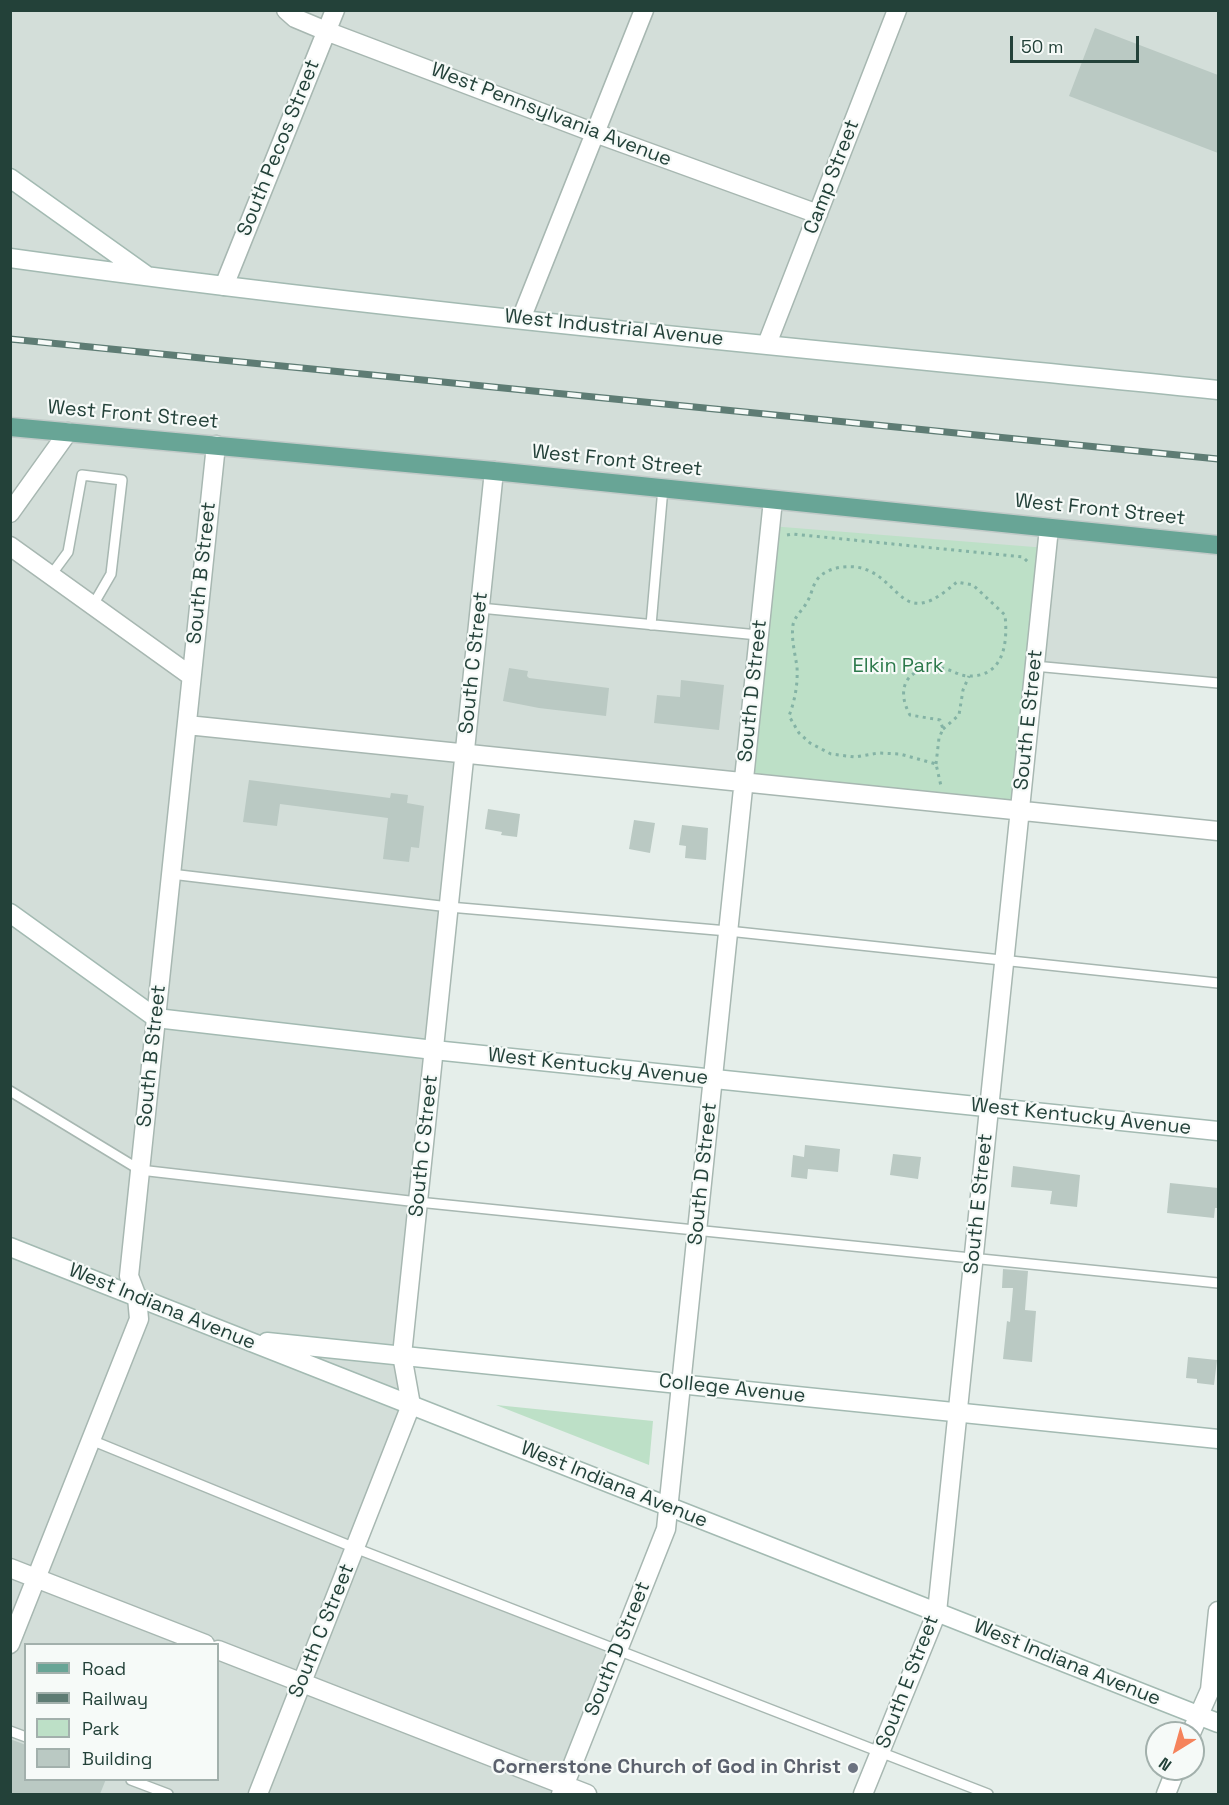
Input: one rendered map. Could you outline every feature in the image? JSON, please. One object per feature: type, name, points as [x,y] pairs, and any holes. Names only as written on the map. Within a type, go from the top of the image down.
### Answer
[{"type":"main road","name":"West Front Street","points":[[10,427],[495,471],[1218,545]]},
{"type":"street","name":"West Pennsylvania Avenue","points":[[286,10],[295,18],[326,31],[595,133],[818,214]]},
{"type":"street","name":"South Pecos Street","points":[[224,286],[334,10]]},
{"type":"street","points":[[521,319],[644,10]]},
{"type":"street","name":"Camp Street","points":[[767,344],[897,10]]},
{"type":"street","points":[[10,178],[149,278]]},
{"type":"street","name":"West Industrial Avenue","points":[[10,258],[149,278],[521,319],[1218,390]]},
{"type":"street","points":[[10,513],[68,432]]},
{"type":"street","name":"South B Street","points":[[10,1644],[139,1319],[137,1297],[129,1276],[216,445]]},
{"type":"street","name":"South C Street","points":[[258,1794],[411,1405],[402,1356],[495,471]]},
{"type":"street","name":"South D Street","points":[[562,1790],[666,1529],[773,500]]},
{"type":"street","name":"South E Street","points":[[863,1794],[937,1612],[1049,528]]},
{"type":"street","points":[[10,546],[191,676]]},
{"type":"street","points":[[187,725],[743,783],[940,795],[1019,811],[1218,831]]},
{"type":"street","name":"West Kentucky Avenue","points":[[10,913],[156,1018],[434,1050],[1218,1131]]},
{"type":"street","name":"West Indiana Avenue","points":[[10,1247],[1218,1723]]},
{"type":"street","name":"College Avenue","points":[[244,1340],[1218,1439]]},
{"type":"street","points":[[10,1568],[202,1643]]},
{"type":"street","points":[[1196,1721],[1210,1690],[1218,1611]]},
{"type":"street","points":[[219,1650],[562,1790],[587,1794]]},
{"type":"lane","points":[[51,575],[68,552],[82,475],[122,480],[111,574],[93,605]]},
{"type":"lane","points":[[651,625],[663,488]]},
{"type":"lane","points":[[480,608],[758,635]]},
{"type":"lane","points":[[1035,666],[1218,682]]},
{"type":"lane","points":[[171,874],[449,907],[728,931],[1218,983]]},
{"type":"lane","points":[[10,1091],[140,1170],[418,1202],[1218,1283]]},
{"type":"lane","points":[[91,1440],[355,1548],[988,1794]]},
{"type":"lane","points":[[136,1781],[168,1794]]},
{"type":"path","points":[[786,536],[793,534],[1023,557],[1031,565]]},
{"type":"path","points":[[936,764],[900,754],[878,753],[855,757],[831,754],[810,743],[799,733],[789,716],[796,697],[797,668],[792,638],[793,622],[807,602],[816,580],[831,568],[852,566],[866,568],[883,578],[899,595],[911,603],[922,603],[940,595],[957,582],[973,585],[1005,615],[1007,636],[1002,659],[985,673],[969,676],[961,675],[948,668],[920,670],[909,677],[902,689],[903,700],[910,715],[940,720],[944,729]]},
{"type":"path","points":[[951,787],[940,795],[936,764],[939,738],[944,729],[959,715],[963,690],[969,676]]},
{"type":"shaded area","points":[[11,11],[1218,11],[1218,681],[792,638],[742,782],[465,754],[398,1402],[410,1407],[356,1544],[620,1648],[562,1794],[11,1794]]},
{"type":"green space","name":"Elkin Park","points":[[770,526],[1047,548],[1019,811],[743,783]]},
{"type":"green space","points":[[496,1405],[653,1421],[649,1465]]},
{"type":"building","points":[[1095,28],[1218,75],[1218,153],[1069,96]]},
{"type":"building","points":[[509,668],[528,671],[529,678],[609,688],[606,716],[503,701]]},
{"type":"building","points":[[681,680],[724,685],[719,730],[654,723],[657,695],[680,697]]},
{"type":"building","points":[[249,780],[390,798],[391,793],[408,795],[407,803],[424,806],[419,848],[411,847],[409,862],[383,859],[388,818],[280,804],[277,826],[243,822]]},
{"type":"building","points":[[488,809],[520,814],[517,837],[501,835],[502,832],[485,829]]},
{"type":"building","points":[[634,820],[655,823],[650,853],[629,849]]},
{"type":"building","points":[[682,825],[708,828],[706,860],[685,858],[686,846],[679,845]]},
{"type":"building","points":[[805,1145],[840,1149],[838,1172],[808,1169],[807,1179],[791,1177],[793,1155],[804,1157]]},
{"type":"building","points":[[893,1154],[921,1157],[918,1179],[890,1175]]},
{"type":"building","points":[[1013,1166],[1080,1175],[1077,1207],[1050,1204],[1052,1191],[1011,1187]]},
{"type":"building","points":[[1170,1183],[1218,1188],[1218,1208],[1215,1208],[1214,1218],[1167,1213]]},
{"type":"building","points":[[1003,1269],[1028,1271],[1025,1310],[1036,1311],[1032,1362],[1003,1359],[1013,1288],[1002,1288]]},
{"type":"building","points":[[1188,1357],[1217,1360],[1214,1385],[1197,1383],[1197,1379],[1186,1378]]},
{"type":"building","points":[[10,1739],[24,1744],[24,1781],[105,1781],[100,1794],[10,1794]]},
{"type":"railway","points":[[10,339],[1218,459]]},
{"type":"place","name":"Cornerstone Church of God in Christ","points":[[853,1768]]}]
